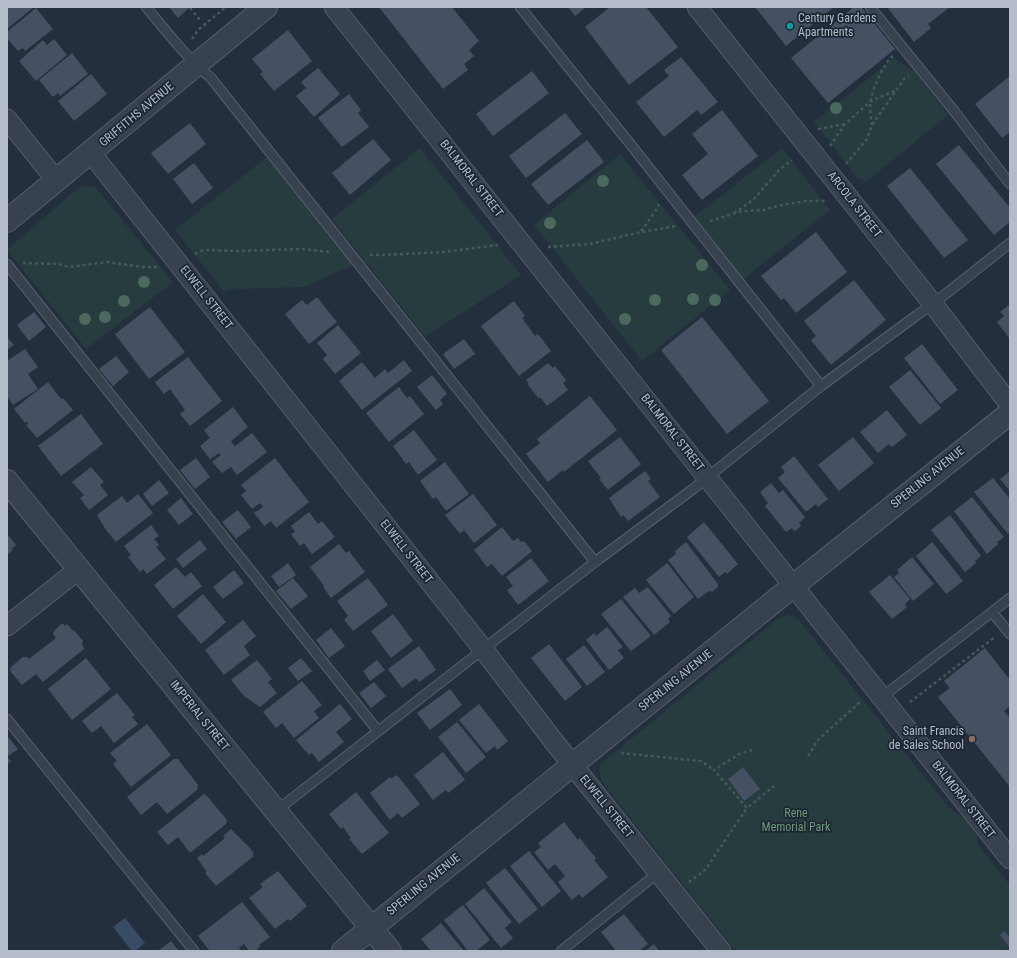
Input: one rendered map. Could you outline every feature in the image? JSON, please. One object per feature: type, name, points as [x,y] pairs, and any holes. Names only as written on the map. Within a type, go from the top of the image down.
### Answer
[{"type":"street","name":"GRIFFITHS AVENUE","points":[[7,222],[197,66],[266,7]]},
{"type":"street","name":"BALMORAL STREET","points":[[334,7],[1010,859]]},
{"type":"street","name":"ARCOLA STREET","points":[[696,7],[933,304],[1010,405]]},
{"type":"street","points":[[7,119],[56,181]]},
{"type":"street","name":"ELWELL STREET","points":[[91,153],[573,765],[722,951]]},
{"type":"street","name":"SPERLING AVENUE","points":[[342,951],[1010,413]]},
{"type":"street","name":"IMPERIAL STREET","points":[[7,481],[390,951]]},
{"type":"street","points":[[7,626],[78,569]]},
{"type":"lane","points":[[146,7],[181,50],[211,78],[595,562]]},
{"type":"lane","points":[[520,7],[821,386]]},
{"type":"lane","points":[[870,7],[954,111],[1010,184]]},
{"type":"lane","points":[[276,811],[595,562],[707,478],[821,386],[933,304],[1010,243]]},
{"type":"lane","points":[[7,264],[378,731]]},
{"type":"lane","points":[[882,698],[1010,598]]},
{"type":"lane","points":[[992,612],[1008,632]]},
{"type":"lane","points":[[7,719],[194,951]]},
{"type":"lane","points":[[561,951],[659,872]]},
{"type":"path","points":[[190,8],[200,20]]},
{"type":"path","points":[[872,125],[871,102],[884,68],[889,60],[903,48]]},
{"type":"path","points":[[844,166],[867,139],[872,125],[904,79],[911,75]]},
{"type":"path","points":[[829,146],[845,124],[871,102],[897,90]]},
{"type":"path","points":[[816,129],[845,124]]},
{"type":"path","points":[[732,214],[753,200],[779,170],[792,160]]},
{"type":"path","points":[[641,232],[655,212],[666,189]]},
{"type":"path","points":[[22,263],[58,264],[69,267],[107,262],[142,267],[162,267]]},
{"type":"path","points":[[910,702],[1008,632]]},
{"type":"path","points":[[808,756],[818,740],[862,701]]},
{"type":"path","points":[[714,770],[740,754],[752,750]]},
{"type":"path","points":[[621,753],[701,761],[714,770],[747,808]]},
{"type":"path","points":[[686,884],[706,870],[747,808],[774,786]]},
{"type":"green space","points":[[894,58],[915,72],[948,115],[867,181],[858,179],[814,122]]},
{"type":"green space","points":[[420,148],[521,275],[425,337],[332,219]]},
{"type":"green space","points":[[782,148],[830,210],[743,279],[694,217]]},
{"type":"green space","points":[[620,154],[730,290],[642,361],[534,225]]},
{"type":"green space","points":[[267,157],[354,265],[303,287],[233,289],[224,292],[175,230]]},
{"type":"green space","points":[[79,187],[94,187],[98,190],[173,282],[86,349],[7,250]]},
{"type":"green space","name":"Rene Memorial Park","points":[[788,615],[794,616],[798,619],[950,809],[962,816],[975,831],[979,846],[1010,885],[1010,951],[736,951],[601,781],[599,765],[779,618]]},
{"type":"water","points":[[125,918],[145,943],[135,951],[132,951],[113,927]]},
{"type":"building","points":[[7,7],[34,7],[7,29]]},
{"type":"building","points":[[169,7],[190,7],[178,18]]},
{"type":"building","points":[[379,7],[452,7],[479,41],[469,50],[474,56],[464,64],[468,70],[443,89]]},
{"type":"building","points":[[568,7],[586,7],[575,16]]},
{"type":"building","points":[[610,7],[646,7],[678,47],[629,85],[585,27]]},
{"type":"building","name":"Century Gardens Apartments","points":[[755,7],[834,7],[786,46]]},
{"type":"building","points":[[854,7],[861,7],[895,49],[828,103],[791,58]]},
{"type":"building","points":[[887,7],[950,7],[928,24],[931,28],[914,42]]},
{"type":"building","points":[[36,8],[53,29],[25,51],[23,48],[18,51],[7,38],[7,32]]},
{"type":"building","points":[[288,30],[312,61],[274,91],[260,74],[263,72],[252,59]]},
{"type":"building","points":[[54,39],[67,55],[36,81],[19,61],[43,40],[47,45]]},
{"type":"building","points":[[72,53],[88,74],[60,96],[58,93],[53,97],[39,80]]},
{"type":"building","points":[[681,57],[718,102],[701,115],[697,110],[664,137],[636,102],[669,76],[664,70]]},
{"type":"building","points":[[318,68],[340,94],[314,117],[296,96],[306,88],[301,82]]},
{"type":"building","points":[[532,71],[549,93],[493,136],[476,114]]},
{"type":"building","points":[[91,74],[107,94],[74,121],[58,101]]},
{"type":"building","points":[[1010,76],[1010,132],[1002,138],[975,104]]},
{"type":"building","points":[[349,94],[361,110],[358,113],[369,127],[342,147],[318,118]]},
{"type":"building","points":[[722,110],[758,156],[702,200],[682,175],[708,154],[692,134]]},
{"type":"building","points":[[565,113],[582,134],[526,178],[509,156]]},
{"type":"building","points":[[190,123],[206,144],[168,174],[151,153]]},
{"type":"building","points":[[373,139],[391,160],[350,195],[332,173]]},
{"type":"building","points":[[587,140],[604,162],[548,205],[531,184]]},
{"type":"building","points":[[959,145],[1010,208],[1010,222],[994,235],[936,164]]},
{"type":"building","points":[[194,163],[213,188],[192,204],[173,179]]},
{"type":"building","points":[[910,168],[968,240],[944,258],[887,186]]},
{"type":"building","points":[[816,232],[847,272],[796,313],[784,298],[781,300],[761,276]]},
{"type":"building","points":[[854,280],[886,320],[831,365],[811,340],[816,336],[804,321]]},
{"type":"building","points":[[317,297],[337,322],[309,344],[285,314],[302,300],[307,305]]},
{"type":"building","points":[[514,301],[525,316],[522,318],[535,336],[538,334],[551,351],[519,376],[481,326]]},
{"type":"building","points":[[1010,304],[1010,339],[997,322],[1004,316],[1000,312]]},
{"type":"building","points":[[150,307],[185,352],[149,379],[115,334]]},
{"type":"building","points":[[34,312],[46,327],[29,341],[17,325]]},
{"type":"building","points":[[702,317],[769,401],[727,434],[661,350]]},
{"type":"building","points":[[338,325],[361,353],[335,374],[323,359],[327,355],[317,343]]},
{"type":"building","points":[[7,337],[14,345],[7,350]]},
{"type":"building","points":[[464,339],[475,354],[454,369],[443,354]]},
{"type":"building","points":[[922,344],[958,390],[940,404],[904,358]]},
{"type":"building","points":[[25,349],[38,367],[28,374],[38,389],[13,405],[7,396],[7,361]]},
{"type":"building","points":[[116,356],[129,372],[113,386],[99,369]]},
{"type":"building","points":[[188,357],[222,401],[190,426],[180,414],[185,410],[170,389],[164,394],[155,382]]},
{"type":"building","points":[[404,360],[412,371],[362,410],[339,381],[362,362],[375,378],[385,369],[388,373]]},
{"type":"building","points":[[548,363],[553,368],[555,366],[566,380],[563,383],[568,390],[547,406],[540,397],[539,399],[526,380]]},
{"type":"building","points":[[910,370],[941,408],[920,425],[889,387]]},
{"type":"building","points":[[432,375],[447,394],[440,400],[443,404],[436,410],[417,387]]},
{"type":"building","points":[[48,382],[61,399],[63,398],[73,410],[37,438],[26,425],[28,424],[26,421],[25,423],[14,409]]},
{"type":"building","points":[[399,387],[407,398],[410,396],[424,414],[389,442],[366,413]]},
{"type":"building","points":[[590,396],[617,430],[564,472],[563,470],[548,482],[526,454],[540,443],[537,439]]},
{"type":"building","points":[[233,407],[248,427],[231,441],[233,444],[235,446],[252,433],[267,452],[237,475],[231,467],[222,473],[212,462],[221,455],[219,453],[210,459],[200,446],[210,438],[204,430]]},
{"type":"building","points":[[887,410],[907,435],[892,447],[889,444],[878,453],[860,432]]},
{"type":"building","points":[[81,414],[103,444],[61,476],[38,446]]},
{"type":"building","points":[[414,430],[437,460],[418,475],[409,462],[406,464],[393,446]]},
{"type":"building","points":[[620,437],[641,464],[608,490],[588,461]]},
{"type":"building","points":[[853,437],[874,463],[839,491],[818,465]]},
{"type":"building","points":[[794,456],[828,499],[818,507],[816,504],[806,512],[778,478],[785,472],[781,467]]},
{"type":"building","points":[[196,458],[210,477],[195,489],[180,470]]},
{"type":"building","points":[[275,458],[309,502],[276,528],[271,521],[264,526],[254,513],[263,507],[260,503],[252,509],[241,495],[246,491],[241,485]]},
{"type":"building","points":[[445,462],[469,494],[446,511],[436,497],[433,499],[420,481]]},
{"type":"building","points":[[91,467],[104,482],[100,485],[108,495],[89,510],[80,498],[84,495],[72,482]]},
{"type":"building","points":[[645,471],[651,479],[648,481],[660,497],[628,521],[623,515],[621,517],[609,498]]},
{"type":"building","points":[[1010,471],[1010,491],[1000,479]]},
{"type":"building","points":[[993,478],[1010,499],[1010,532],[1008,534],[974,492]]},
{"type":"building","points":[[159,480],[169,493],[152,506],[143,494]]},
{"type":"building","points":[[771,483],[779,493],[783,490],[805,517],[799,523],[801,526],[795,531],[792,528],[786,532],[765,506],[768,503],[760,492]]},
{"type":"building","points":[[138,494],[153,513],[116,542],[106,530],[97,515],[122,496],[127,503]]},
{"type":"building","points":[[473,494],[497,525],[474,543],[464,530],[460,534],[445,515]]},
{"type":"building","points":[[972,497],[1004,537],[997,542],[998,544],[987,554],[954,511]]},
{"type":"building","points":[[181,498],[193,514],[179,525],[167,510]]},
{"type":"building","points":[[238,510],[251,527],[236,539],[222,522]]},
{"type":"building","points":[[309,512],[318,524],[322,521],[335,537],[312,554],[304,543],[300,546],[291,534],[295,532],[291,526]]},
{"type":"building","points":[[950,515],[981,556],[975,561],[976,563],[965,572],[931,530]]},
{"type":"building","points":[[704,522],[738,564],[727,574],[725,572],[719,577],[687,537]]},
{"type":"building","points":[[151,525],[159,536],[154,539],[159,545],[156,547],[166,559],[147,574],[143,569],[140,572],[128,557],[131,555],[124,546]]},
{"type":"building","points":[[502,527],[513,541],[518,538],[521,542],[524,541],[532,551],[502,576],[492,564],[487,567],[474,550]]},
{"type":"building","points":[[7,534],[16,545],[7,555]]},
{"type":"building","points":[[200,540],[207,549],[183,568],[176,559]]},
{"type":"building","points":[[686,542],[718,584],[718,587],[712,592],[709,591],[698,599],[668,560],[676,554],[675,551]]},
{"type":"building","points":[[932,542],[963,581],[946,594],[916,556]]},
{"type":"building","points":[[339,544],[346,553],[349,551],[365,572],[331,598],[310,567]]},
{"type":"building","points":[[912,557],[934,584],[913,601],[894,577],[899,573],[897,570]]},
{"type":"building","points":[[531,558],[549,581],[518,605],[507,590],[513,586],[506,577]]},
{"type":"building","points":[[288,563],[296,575],[279,587],[271,576]]},
{"type":"building","points":[[667,563],[694,597],[674,614],[646,580]]},
{"type":"building","points":[[176,567],[185,577],[191,572],[202,586],[173,609],[154,585]]},
{"type":"building","points":[[234,570],[244,583],[223,599],[213,587]]},
{"type":"building","points":[[890,575],[910,599],[905,604],[907,607],[892,619],[869,592]]},
{"type":"building","points":[[293,578],[308,596],[291,609],[276,591]]},
{"type":"building","points":[[368,578],[388,605],[353,631],[344,620],[348,616],[337,601]]},
{"type":"building","points":[[648,587],[671,616],[668,619],[670,622],[654,635],[623,597],[635,588],[639,593]]},
{"type":"building","points":[[203,594],[226,622],[201,644],[177,616]]},
{"type":"building","points":[[621,599],[651,636],[631,651],[601,614]]},
{"type":"building","points":[[393,614],[413,641],[391,658],[371,631]]},
{"type":"building","points":[[243,620],[256,636],[244,646],[250,655],[224,675],[205,650]]},
{"type":"building","points":[[61,624],[64,624],[65,626],[67,624],[73,631],[74,630],[83,641],[82,643],[84,649],[43,682],[36,674],[22,685],[10,671],[11,667],[23,657],[27,657],[29,659],[56,638],[53,634]]},
{"type":"building","points":[[607,627],[623,647],[618,650],[624,658],[609,670],[586,640],[594,633],[596,636]]},
{"type":"building","points":[[331,628],[345,646],[329,658],[316,640]]},
{"type":"building","points":[[549,644],[582,687],[565,701],[531,658]]},
{"type":"building","points":[[584,645],[605,672],[587,686],[566,659]]},
{"type":"building","points":[[419,646],[436,670],[419,682],[416,678],[402,688],[388,669]]},
{"type":"building","points":[[985,648],[1010,680],[1010,706],[1004,711],[1010,718],[1010,787],[938,697],[950,688],[944,681]]},
{"type":"building","points":[[86,658],[111,689],[72,720],[48,689]]},
{"type":"building","points":[[301,658],[312,671],[298,681],[288,668]]},
{"type":"building","points":[[257,660],[272,679],[268,682],[277,693],[260,707],[244,696],[231,680]]},
{"type":"building","points":[[377,660],[385,670],[370,681],[363,671]]},
{"type":"building","points":[[302,681],[322,705],[314,711],[319,718],[294,738],[282,723],[276,728],[263,712]]},
{"type":"building","points":[[374,682],[386,696],[371,708],[359,693]]},
{"type":"building","points":[[450,689],[462,705],[430,730],[417,713]]},
{"type":"building","points":[[117,693],[135,715],[132,717],[138,724],[114,743],[101,726],[92,733],[82,721]]},
{"type":"building","points":[[340,704],[352,719],[336,732],[344,742],[319,762],[312,753],[309,755],[296,740]]},
{"type":"building","points":[[479,704],[508,741],[497,750],[495,746],[486,753],[459,720]]},
{"type":"building","points":[[457,722],[486,757],[466,773],[438,737]]},
{"type":"building","points":[[147,724],[171,755],[131,787],[113,764],[117,761],[110,753]]},
{"type":"building","points":[[7,736],[18,749],[7,757]]},
{"type":"building","points":[[443,752],[465,780],[448,793],[446,790],[433,800],[414,775]]},
{"type":"building","points":[[7,757],[11,761],[7,764]]},
{"type":"building","points":[[174,759],[178,759],[198,785],[197,790],[167,814],[157,802],[141,815],[127,797]]},
{"type":"building","points":[[743,767],[760,789],[744,801],[728,779]]},
{"type":"building","points":[[397,775],[420,804],[402,818],[398,813],[390,820],[370,793],[390,777],[391,779]]},
{"type":"building","points":[[356,792],[389,833],[362,854],[349,839],[351,838],[343,827],[341,829],[329,814]]},
{"type":"building","points":[[204,794],[227,820],[226,824],[190,853],[178,837],[168,845],[157,832]]},
{"type":"building","points":[[564,822],[578,840],[580,838],[596,858],[594,860],[608,877],[582,898],[579,894],[572,900],[558,882],[565,876],[555,864],[548,870],[534,852],[541,847],[538,843]]},
{"type":"building","points":[[231,829],[254,853],[252,854],[254,856],[216,886],[205,873],[207,872],[197,858],[202,854],[203,856],[225,838],[223,836]]},
{"type":"building","points":[[529,851],[561,891],[542,907],[510,866]]},
{"type":"building","points":[[505,868],[538,909],[519,924],[486,883]]},
{"type":"building","points":[[278,871],[307,906],[290,921],[288,919],[275,929],[249,898],[263,887],[260,884]]},
{"type":"building","points":[[484,888],[512,922],[505,928],[513,938],[501,948],[465,904]]},
{"type":"building","points":[[242,902],[270,937],[259,945],[261,946],[255,951],[249,951],[244,944],[239,948],[242,951],[210,951],[198,936]]},
{"type":"building","points":[[463,905],[490,940],[476,951],[468,951],[444,920]]},
{"type":"building","points":[[624,914],[648,944],[639,951],[616,951],[601,932]]},
{"type":"building","points":[[441,923],[464,951],[431,951],[421,939]]},
{"type":"building","points":[[1004,931],[1010,938],[1010,948],[1000,935]]},
{"type":"building","points":[[171,941],[179,951],[158,951]]},
{"type":"building","points":[[654,944],[659,951],[645,951]]},
{"type":"place","name":"Century Gardens Apartments","points":[[790,26]]},
{"type":"place","name":"Saint Francis de Sales School","points":[[972,739]]}]
